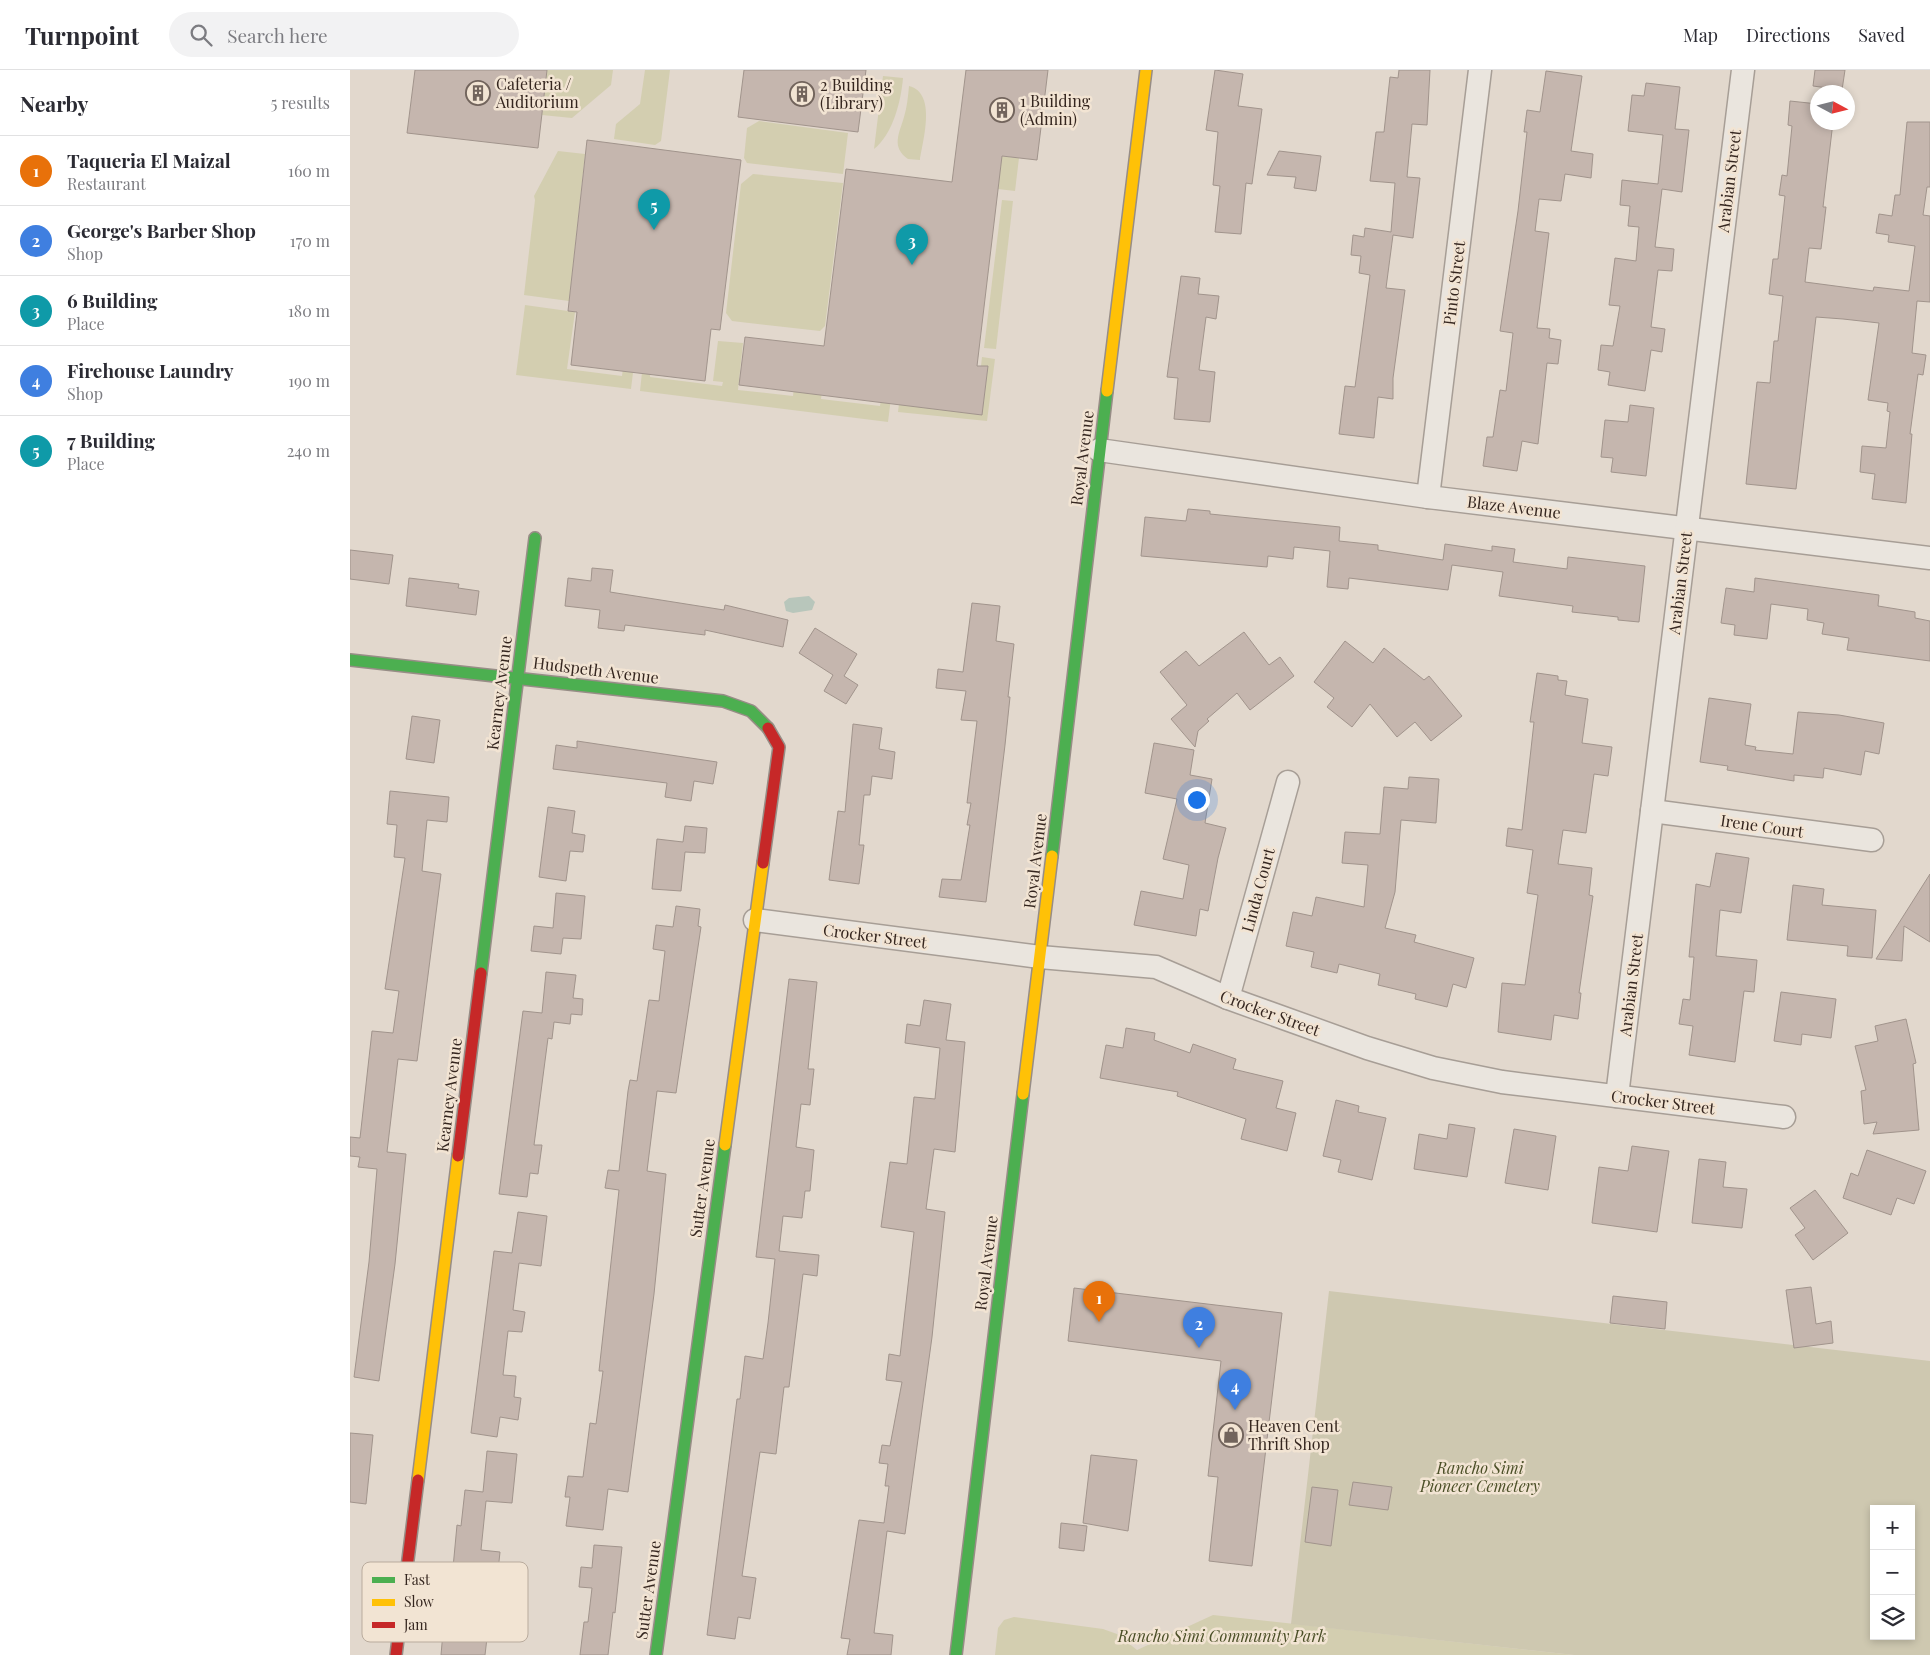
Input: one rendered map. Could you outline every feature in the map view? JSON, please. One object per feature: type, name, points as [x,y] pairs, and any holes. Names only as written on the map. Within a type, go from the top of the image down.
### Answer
[{"type":"street","name":"Royal Avenue","points":[[956,1655],[1146,70]]},
{"type":"street","name":"Pinto Street","points":[[1428,497],[1480,70]]},
{"type":"street","name":"Arabian Street","points":[[1617,1096],[1743,70]]},
{"type":"street","name":"Blaze Avenue","points":[[1099,450],[1428,497],[1930,558]]},
{"type":"street","name":"Kearney Avenue","points":[[408,1562],[535,538]]},
{"type":"street","name":"Hudspeth Avenue","points":[[350,660],[723,701],[752,710],[770,728]]},
{"type":"street","name":"Sutter Avenue","points":[[656,1655],[779,747],[770,728]]},
{"type":"street","name":"Linda Court","points":[[1228,998],[1288,782]]},
{"type":"street","name":"Irene Court","points":[[1652,811],[1872,840]]},
{"type":"street","name":"Crocker Street","points":[[755,920],[1040,957],[1156,967],[1228,998],[1367,1048],[1433,1068],[1502,1082],[1784,1117]]},
{"type":"street","name":"Kearney Avenue","points":[[396,1655],[398,1642]]},
{"type":"green space","points":[[547,70],[613,70],[611,85],[572,118],[542,115]]},
{"type":"green space","points":[[645,70],[670,70],[661,141],[655,145],[614,139],[616,124],[640,104]]},
{"type":"green space","points":[[883,76],[903,78],[902,87],[898,107],[891,126],[881,143],[874,149]]},
{"type":"green space","points":[[909,86],[918,90],[926,107],[925,130],[920,160],[908,159],[898,145],[907,106]]},
{"type":"green space","points":[[759,121],[848,133],[843,174],[747,163],[744,158],[747,128]]},
{"type":"green space","points":[[558,151],[585,154],[569,301],[524,295],[534,196]]},
{"type":"green space","points":[[1000,156],[1019,158],[1015,191],[998,189]]},
{"type":"green space","points":[[753,174],[843,183],[825,326],[820,331],[732,321],[726,313],[741,184]]},
{"type":"green space","points":[[1002,200],[1013,201],[996,349],[984,348]]},
{"type":"green space","points":[[525,305],[575,312],[567,369],[622,376],[627,339],[637,340],[631,389],[516,375]]},
{"type":"green space","points":[[646,335],[654,336],[650,377],[722,386],[723,382],[713,381],[718,341],[743,343],[738,390],[793,396],[798,348],[827,351],[821,399],[880,406],[886,363],[895,365],[888,422],[640,391]]},
{"type":"green space","points":[[982,357],[995,359],[987,421],[898,412],[904,362],[958,412],[982,415],[988,367],[981,366]]},
{"type":"green space","name":"Rancho Simi Pioneer Cemetery","points":[[1329,1291],[1930,1361],[1930,1655],[1574,1655],[1291,1624]]},
{"type":"green space","name":"Rancho Simi Community Park","points":[[1213,1615],[1574,1655],[995,1655],[998,1628],[1004,1620],[1014,1617],[1103,1629],[1117,1634],[1137,1650]]},
{"type":"shaded area","points":[[809,596],[815,602],[812,610],[793,613],[786,611],[784,602],[789,598]]},
{"type":"building","name":"Cafeteria / Auditorium","points":[[415,70],[547,70],[538,148],[407,133]]},
{"type":"building","name":"2 Building (Library)","points":[[744,70],[866,70],[858,132],[738,117]]},
{"type":"building","points":[[966,70],[1048,70],[1037,160],[1002,156],[977,366],[988,366],[982,415],[739,385],[745,337],[824,346],[846,169],[952,182]]},
{"type":"building","points":[[1215,70],[1243,74],[1238,106],[1262,109],[1252,184],[1246,183],[1241,234],[1215,232],[1220,186],[1213,185],[1218,132],[1206,130]]},
{"type":"building","points":[[1399,70],[1430,70],[1427,125],[1412,124],[1407,177],[1420,178],[1413,238],[1393,235],[1386,288],[1405,290],[1393,378],[1393,399],[1378,397],[1374,438],[1339,434],[1345,386],[1355,387],[1370,275],[1359,273],[1361,256],[1351,255],[1353,235],[1364,237],[1365,228],[1391,232],[1395,183],[1370,181],[1376,132],[1384,132],[1390,77],[1398,78]]},
{"type":"building","points":[[1815,70],[1845,70],[1843,85],[1813,85]]},
{"type":"building","points":[[1546,71],[1582,76],[1571,151],[1593,154],[1591,178],[1565,174],[1561,201],[1539,199],[1535,231],[1549,233],[1537,328],[1550,329],[1549,338],[1561,340],[1558,364],[1547,363],[1538,444],[1522,441],[1517,471],[1483,466],[1487,437],[1493,437],[1500,390],[1506,391],[1513,333],[1500,331],[1518,211],[1527,132],[1524,132],[1527,110],[1540,112]]},
{"type":"building","points":[[1646,83],[1680,87],[1675,129],[1689,130],[1682,192],[1662,189],[1655,247],[1674,249],[1672,271],[1658,270],[1651,327],[1665,329],[1662,352],[1651,350],[1645,391],[1608,385],[1610,372],[1598,370],[1601,345],[1613,346],[1620,306],[1609,305],[1615,258],[1636,261],[1639,227],[1628,226],[1630,206],[1620,205],[1622,180],[1658,184],[1663,135],[1628,131],[1632,95],[1644,96]]},
{"type":"building","points":[[1790,101],[1810,103],[1810,130],[1832,130],[1823,207],[1826,207],[1821,249],[1809,248],[1805,282],[1873,291],[1874,287],[1909,291],[1915,246],[1888,242],[1889,235],[1876,233],[1879,214],[1892,216],[1895,195],[1900,195],[1907,122],[1930,122],[1930,187],[1927,187],[1923,215],[1930,216],[1930,302],[1917,301],[1912,353],[1926,355],[1923,375],[1918,374],[1910,434],[1912,434],[1906,503],[1872,499],[1875,474],[1860,472],[1862,446],[1886,448],[1890,412],[1887,411],[1888,403],[1868,400],[1879,323],[1816,317],[1796,489],[1746,484],[1757,382],[1770,383],[1774,341],[1778,341],[1783,296],[1769,294],[1773,259],[1778,259],[1785,196],[1779,195],[1782,175],[1787,176],[1792,126],[1788,125]]},
{"type":"building","points":[[587,140],[741,160],[720,330],[711,329],[705,381],[571,365],[577,312],[568,311]]},
{"type":"building","points":[[1279,151],[1321,156],[1316,191],[1294,188],[1296,177],[1267,175]]},
{"type":"building","points":[[1181,276],[1200,278],[1198,294],[1219,296],[1216,319],[1206,317],[1199,370],[1215,372],[1210,422],[1174,419],[1178,378],[1167,377]]},
{"type":"building","points":[[1630,405],[1654,408],[1646,476],[1611,472],[1613,458],[1601,457],[1605,420],[1628,422]]},
{"type":"building","points":[[1188,509],[1210,511],[1210,514],[1340,527],[1339,541],[1378,545],[1378,550],[1443,560],[1445,544],[1492,551],[1492,546],[1515,549],[1513,562],[1567,569],[1568,557],[1645,566],[1639,622],[1618,620],[1618,617],[1572,612],[1573,606],[1499,596],[1503,572],[1452,565],[1448,590],[1349,578],[1348,589],[1327,587],[1330,551],[1294,547],[1293,559],[1268,556],[1267,567],[1141,556],[1145,517],[1186,521]]},
{"type":"building","points":[[350,550],[393,555],[389,584],[350,579]]},
{"type":"building","points":[[592,568],[613,570],[610,592],[724,610],[725,605],[788,620],[783,647],[705,630],[705,635],[625,625],[624,631],[598,628],[600,610],[565,606],[568,578],[591,581]]},
{"type":"building","points":[[409,578],[459,584],[458,588],[479,591],[476,615],[406,606]]},
{"type":"building","points":[[1755,578],[1879,595],[1878,606],[1915,612],[1915,618],[1930,621],[1930,661],[1847,650],[1849,638],[1822,634],[1824,623],[1807,620],[1808,609],[1771,604],[1767,639],[1734,635],[1735,625],[1721,623],[1726,588],[1754,592]]},
{"type":"building","points":[[972,603],[1000,606],[996,641],[1014,644],[1005,745],[986,902],[939,897],[942,879],[961,880],[970,825],[967,825],[971,803],[967,803],[977,721],[961,720],[966,691],[936,688],[938,669],[963,672]]},
{"type":"building","points":[[815,628],[857,654],[844,676],[858,685],[846,704],[824,691],[833,675],[799,653]]},
{"type":"building","points":[[1244,632],[1269,665],[1280,657],[1294,676],[1250,710],[1237,693],[1207,719],[1209,721],[1198,731],[1195,747],[1171,719],[1187,705],[1160,672],[1186,651],[1199,666]]},
{"type":"building","points":[[1345,641],[1373,663],[1384,648],[1424,680],[1429,676],[1462,716],[1431,741],[1415,722],[1397,737],[1370,704],[1352,727],[1327,707],[1334,698],[1314,682]]},
{"type":"building","points":[[1537,673],[1558,676],[1558,680],[1567,681],[1565,695],[1588,699],[1582,743],[1612,747],[1608,776],[1594,774],[1586,833],[1563,830],[1558,864],[1592,868],[1589,895],[1593,896],[1579,993],[1581,993],[1578,1019],[1554,1015],[1551,1040],[1498,1032],[1502,983],[1525,985],[1538,895],[1527,893],[1533,850],[1506,846],[1508,828],[1522,830],[1534,722],[1530,722]]},
{"type":"building","points":[[1709,698],[1751,704],[1745,745],[1756,747],[1755,750],[1793,754],[1798,712],[1839,715],[1884,723],[1879,754],[1865,751],[1861,775],[1824,768],[1823,778],[1794,775],[1794,781],[1727,770],[1728,766],[1700,762]]},
{"type":"building","points":[[412,716],[440,720],[434,763],[406,759]]},
{"type":"building","points":[[853,724],[882,728],[879,749],[895,752],[892,779],[872,776],[870,795],[864,795],[859,845],[864,845],[859,884],[829,880],[838,811],[845,812]]},
{"type":"building","points":[[577,741],[717,762],[713,784],[694,781],[691,801],[665,797],[667,783],[553,769],[556,745],[577,748]]},
{"type":"building","points":[[1154,743],[1194,750],[1190,775],[1212,779],[1205,823],[1226,828],[1208,911],[1200,909],[1196,936],[1134,925],[1141,891],[1183,899],[1189,865],[1163,859],[1177,799],[1145,793]]},
{"type":"building","points":[[1409,777],[1439,779],[1436,823],[1401,820],[1395,892],[1385,928],[1416,935],[1414,942],[1474,958],[1466,988],[1453,984],[1447,1007],[1415,999],[1416,994],[1378,985],[1380,974],[1339,964],[1337,973],[1311,967],[1314,952],[1286,946],[1293,912],[1312,916],[1316,897],[1364,907],[1368,865],[1342,863],[1345,832],[1380,834],[1384,787],[1408,789]]},
{"type":"building","points":[[390,791],[449,797],[447,822],[427,820],[422,871],[441,874],[417,1061],[398,1059],[387,1152],[406,1154],[395,1264],[379,1381],[354,1377],[369,1262],[377,1169],[358,1167],[360,1157],[350,1156],[350,1137],[360,1138],[372,1031],[393,1033],[399,991],[385,989],[405,858],[394,857],[397,825],[387,824]]},
{"type":"building","points":[[548,807],[575,811],[572,833],[585,835],[583,852],[570,851],[566,881],[539,877]]},
{"type":"building","points":[[685,826],[707,828],[705,853],[685,852],[681,891],[652,889],[657,839],[683,842]]},
{"type":"building","points":[[1716,853],[1749,858],[1741,913],[1720,910],[1716,956],[1757,960],[1754,992],[1744,991],[1735,1062],[1689,1055],[1693,1026],[1679,1024],[1683,999],[1690,1000],[1694,957],[1689,957],[1696,884],[1710,887]]},
{"type":"building","points":[[1930,874],[1930,942],[1904,926],[1902,961],[1876,959]]},
{"type":"building","points":[[1793,885],[1824,889],[1822,905],[1876,910],[1872,958],[1847,956],[1848,946],[1787,940]]},
{"type":"building","points":[[556,893],[585,896],[581,939],[563,938],[561,954],[531,951],[534,926],[553,928]]},
{"type":"building","points":[[676,906],[700,909],[698,926],[701,927],[676,1093],[657,1091],[647,1171],[666,1174],[654,1294],[628,1492],[608,1489],[603,1530],[566,1526],[570,1497],[565,1497],[568,1476],[583,1477],[590,1423],[596,1424],[603,1371],[599,1371],[619,1190],[605,1188],[608,1170],[619,1171],[630,1080],[637,1081],[649,1000],[659,1001],[665,951],[653,949],[656,925],[673,927]]},
{"type":"building","points":[[546,972],[576,975],[573,998],[583,999],[582,1015],[571,1014],[570,1024],[554,1022],[552,1039],[548,1038],[534,1145],[542,1145],[538,1174],[530,1173],[527,1197],[499,1194],[523,1011],[542,1013]]},
{"type":"building","points":[[789,979],[817,982],[808,1069],[814,1069],[810,1105],[801,1104],[796,1147],[814,1150],[810,1191],[805,1191],[802,1218],[783,1216],[779,1251],[819,1255],[817,1276],[803,1274],[789,1387],[784,1387],[776,1454],[760,1452],[742,1576],[756,1578],[750,1619],[738,1617],[735,1639],[707,1635],[737,1399],[740,1399],[745,1356],[763,1359],[768,1323],[775,1259],[756,1257]]},
{"type":"building","points":[[1781,992],[1836,999],[1831,1038],[1802,1034],[1801,1045],[1774,1041]]},
{"type":"building","points":[[924,1000],[951,1004],[946,1040],[965,1042],[955,1152],[934,1149],[926,1209],[945,1212],[932,1337],[905,1534],[887,1531],[874,1633],[893,1635],[891,1655],[847,1655],[850,1639],[841,1638],[859,1520],[884,1523],[889,1486],[885,1486],[888,1464],[879,1463],[882,1445],[890,1446],[902,1382],[886,1380],[889,1354],[900,1356],[914,1232],[881,1227],[890,1162],[907,1164],[914,1097],[935,1099],[940,1048],[905,1043],[907,1024],[920,1026]]},
{"type":"building","points":[[1906,1019],[1916,1063],[1913,1064],[1919,1130],[1873,1134],[1877,1122],[1864,1124],[1861,1091],[1866,1090],[1855,1046],[1878,1041],[1875,1026]]},
{"type":"building","points":[[1126,1028],[1155,1033],[1154,1040],[1190,1053],[1193,1044],[1236,1059],[1233,1069],[1283,1081],[1276,1108],[1296,1113],[1287,1151],[1241,1139],[1246,1119],[1177,1096],[1178,1092],[1100,1078],[1106,1045],[1123,1048]]},
{"type":"building","points":[[1336,1100],[1359,1106],[1358,1112],[1386,1118],[1372,1180],[1338,1172],[1341,1160],[1323,1156]]},
{"type":"building","points":[[1449,1124],[1475,1128],[1467,1177],[1414,1169],[1419,1134],[1447,1139]]},
{"type":"building","points":[[1514,1129],[1556,1136],[1548,1190],[1505,1183]]},
{"type":"building","points":[[1632,1146],[1669,1151],[1657,1232],[1592,1223],[1599,1167],[1628,1171]]},
{"type":"building","points":[[1867,1150],[1926,1171],[1914,1204],[1897,1198],[1891,1215],[1843,1198],[1851,1173],[1858,1176]]},
{"type":"building","points":[[1699,1159],[1726,1162],[1723,1187],[1747,1189],[1742,1228],[1692,1223]]},
{"type":"building","points":[[1815,1190],[1848,1233],[1813,1260],[1795,1235],[1805,1228],[1790,1208]]},
{"type":"building","points":[[518,1212],[547,1216],[541,1266],[519,1263],[513,1310],[525,1312],[522,1332],[508,1331],[503,1375],[516,1376],[514,1397],[521,1398],[518,1420],[500,1417],[497,1437],[471,1433],[494,1251],[512,1253]]},
{"type":"building","points":[[1811,1287],[1816,1324],[1831,1321],[1833,1343],[1794,1348],[1786,1290]]},
{"type":"building","points":[[1074,1288],[1282,1313],[1252,1566],[1209,1561],[1218,1477],[1208,1476],[1221,1361],[1068,1341]]},
{"type":"building","points":[[1613,1296],[1667,1302],[1665,1329],[1610,1323]]},
{"type":"building","points":[[350,1433],[373,1435],[366,1504],[350,1502]]},
{"type":"building","points":[[487,1451],[517,1454],[512,1503],[486,1501],[481,1550],[500,1552],[499,1562],[454,1562],[457,1525],[461,1526],[465,1490],[483,1492]]},
{"type":"building","points":[[1091,1455],[1137,1460],[1128,1531],[1083,1523]]},
{"type":"building","points":[[1353,1482],[1392,1487],[1388,1510],[1349,1505]]},
{"type":"building","points":[[1312,1487],[1338,1490],[1331,1546],[1305,1542]]},
{"type":"building","points":[[1061,1523],[1087,1526],[1084,1551],[1059,1548]]},
{"type":"building","points":[[594,1545],[622,1547],[615,1613],[613,1612],[608,1655],[580,1655],[584,1622],[588,1622],[592,1588],[579,1587],[581,1567],[592,1568]]},
{"type":"building","points":[[442,1642],[487,1642],[485,1655],[441,1655]]},
{"type":"traffic: fast","points":[[1052,856],[1107,391]]},
{"type":"traffic: fast","points":[[481,973],[535,538]]},
{"type":"traffic: fast","points":[[350,660],[723,701],[751,711],[768,728]]},
{"type":"traffic: fast","points":[[956,1655],[1023,1094]]},
{"type":"traffic: fast","points":[[656,1655],[725,1145]]},
{"type":"traffic: slow","points":[[1107,391],[1146,70]]},
{"type":"traffic: slow","points":[[1023,1094],[1052,856]]},
{"type":"traffic: slow","points":[[725,1145],[763,863]]},
{"type":"traffic: slow","points":[[418,1480],[458,1156]]},
{"type":"traffic: jam","points":[[763,863],[779,747],[768,728]]},
{"type":"traffic: jam","points":[[458,1156],[481,973]]},
{"type":"traffic: jam","points":[[408,1562],[418,1480]]},
{"type":"traffic: jam","points":[[396,1655],[398,1642]]},
{"type":"place","name":"Cafeteria / Auditorium","points":[[478,93]]},
{"type":"place","name":"2 Building (Library)","points":[[802,94]]},
{"type":"place","name":"1 Building (Admin)","points":[[1002,110]]},
{"type":"place","name":"7 Building","points":[[654,230]]},
{"type":"place","name":"6 Building","points":[[912,265]]},
{"type":"place","name":"Taqueria El Maizal","points":[[1099,1322]]},
{"type":"place","name":"George's Barber Shop","points":[[1199,1348]]},
{"type":"place","name":"Firehouse Laundry","points":[[1235,1410]]},
{"type":"place","name":"Heaven Cent Thrift Shop","points":[[1231,1435]]}]
